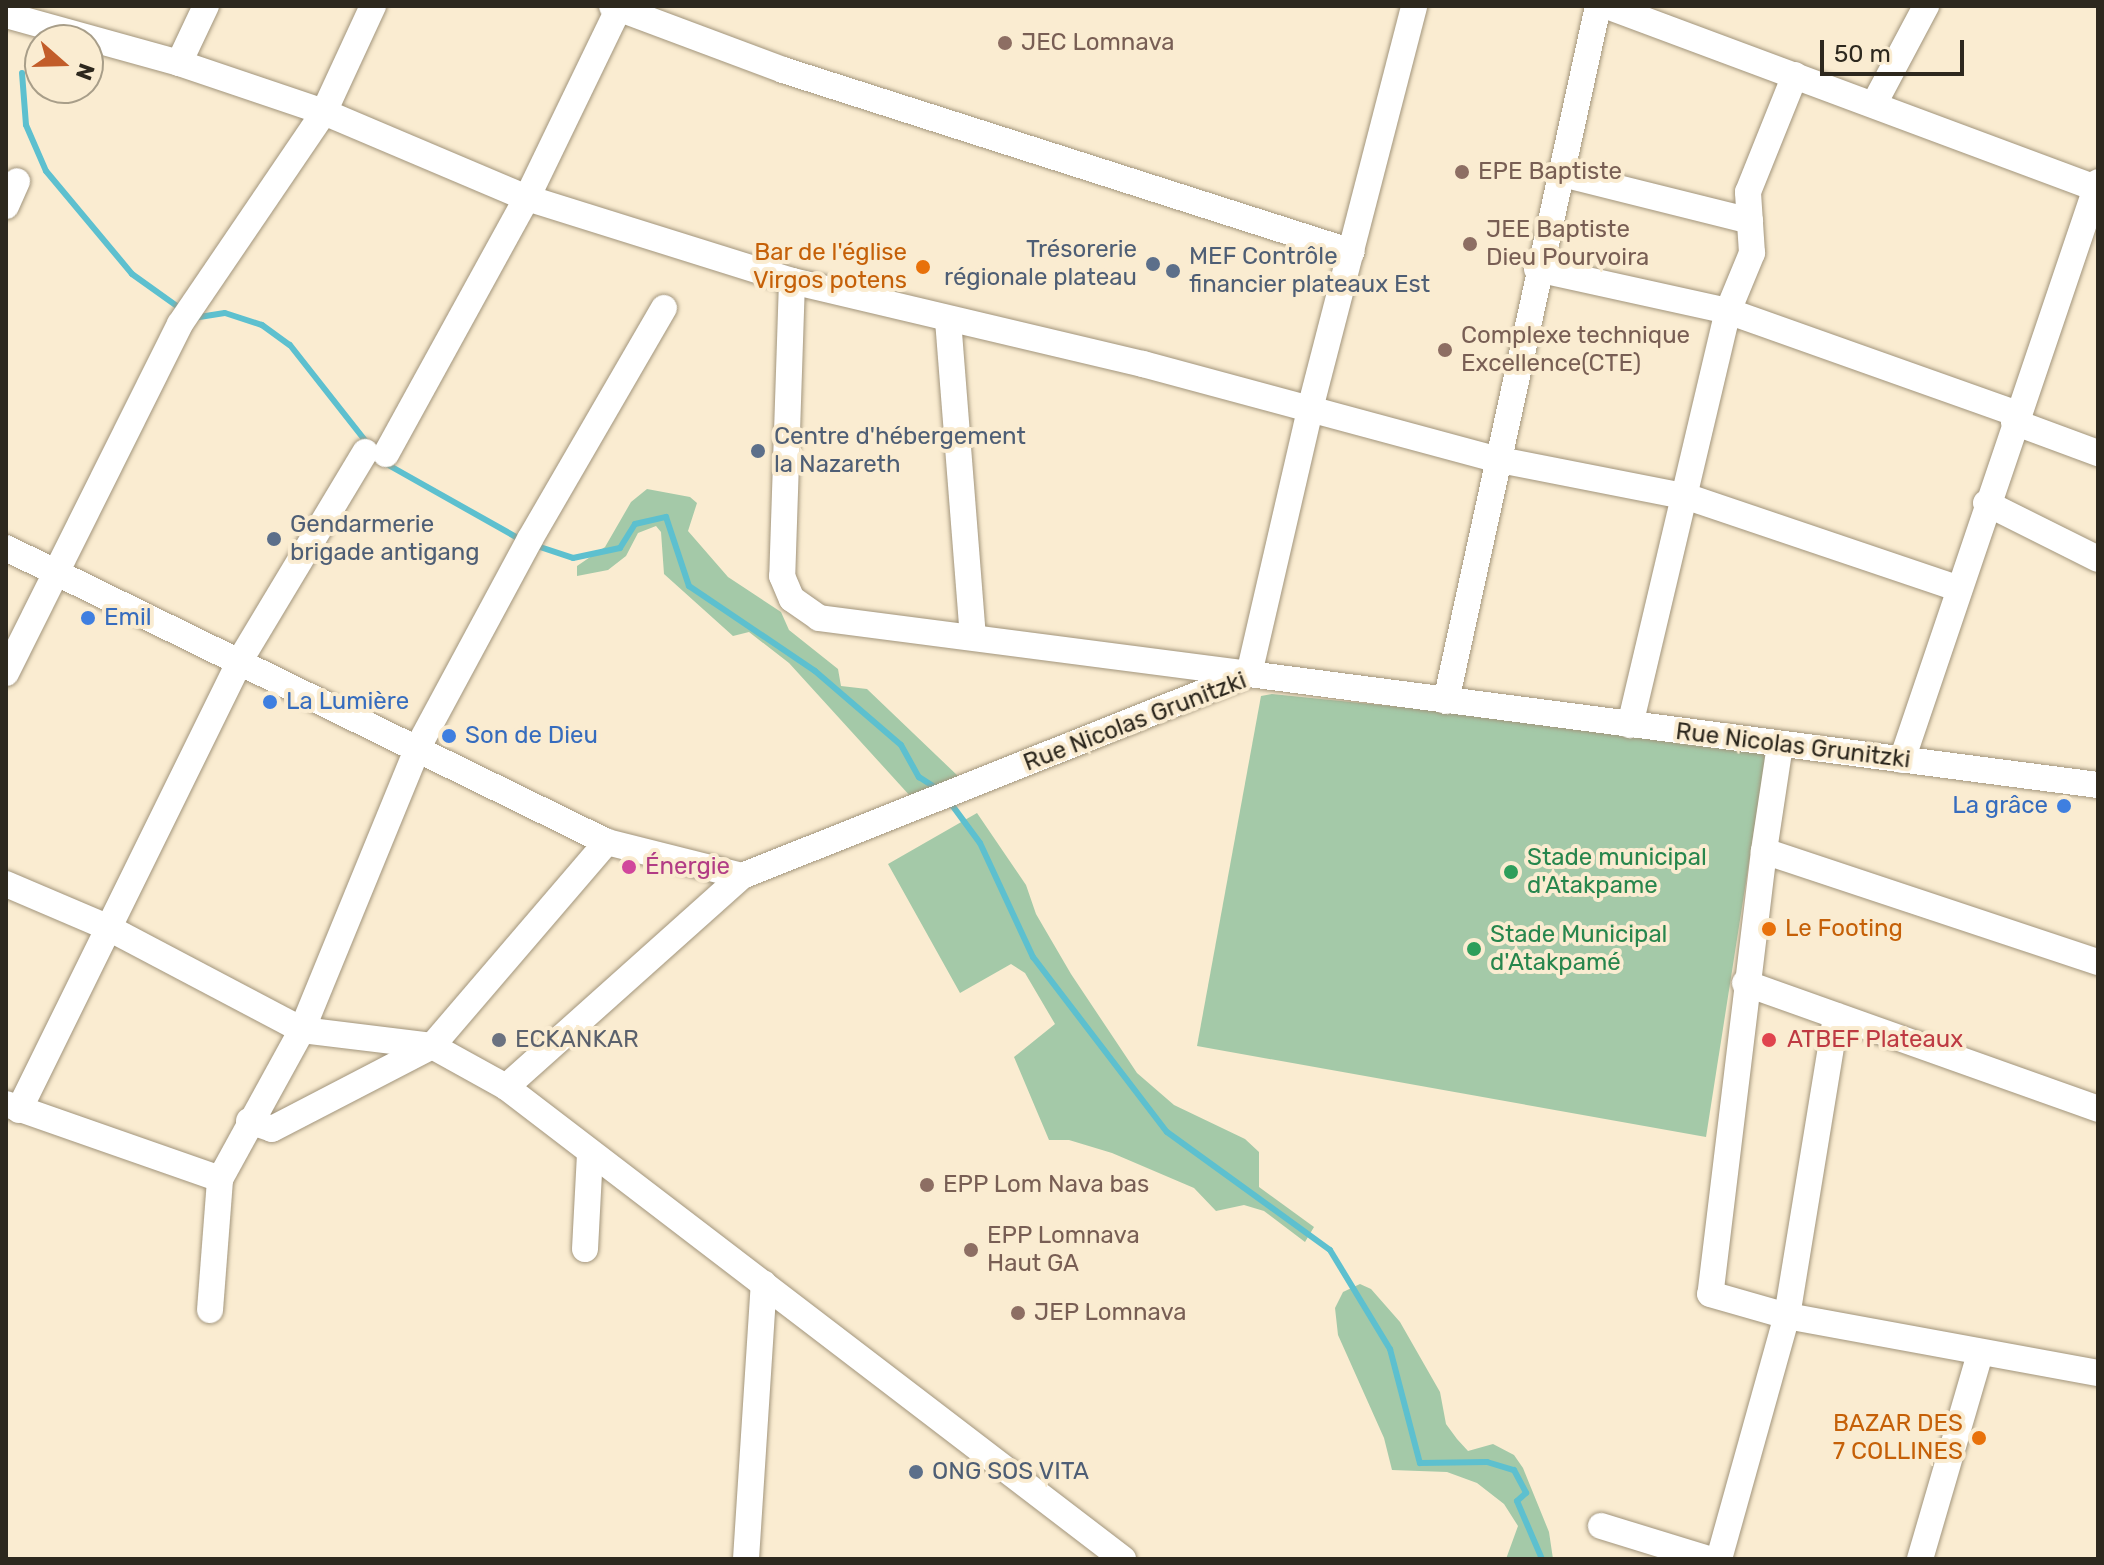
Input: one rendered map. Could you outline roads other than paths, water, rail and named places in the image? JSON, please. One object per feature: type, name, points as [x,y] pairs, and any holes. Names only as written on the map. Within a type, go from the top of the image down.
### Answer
[{"type":"street","points":[[179,63],[206,6]]},
{"type":"street","points":[[6,673],[187,314],[324,112],[373,6]]},
{"type":"street","points":[[792,281],[782,576],[792,599],[819,618],[1249,674],[1310,409],[1414,6]]},
{"type":"street","points":[[1446,701],[1495,459],[1598,6]]},
{"type":"street","points":[[1607,6],[2097,187],[1957,588],[1902,760]]},
{"type":"street","points":[[1874,104],[1926,6]]},
{"type":"street","points":[[220,1179],[12,1107],[107,927],[239,662],[375,453],[527,198],[617,7],[783,70],[1352,252]]},
{"type":"street","points":[[6,15],[179,63],[324,112],[527,198],[792,281],[1143,364],[1495,459],[1688,497],[1957,588]]},
{"type":"street","points":[[1630,725],[1688,497],[1728,311],[1752,253],[1748,192],[1795,75]]},
{"type":"street","points":[[1558,173],[1750,221]]},
{"type":"street","points":[[6,206],[17,181]]},
{"type":"street","points":[[1537,269],[1728,311],[2016,418],[2098,453]]},
{"type":"street","points":[[210,1310],[220,1179],[249,1121],[302,1030],[417,749],[528,543],[664,308]]},
{"type":"street","points":[[948,320],[973,636]]},
{"type":"street","points":[[1986,503],[2098,559]]},
{"type":"street","points":[[6,548],[607,842],[742,876]]},
{"type":"street","name":"Rue Nicolas Grunitzki","points":[[506,1087],[742,876],[936,796],[1249,674],[2098,785]]},
{"type":"street","points":[[1780,745],[1745,983],[1710,1294],[1787,1316],[1980,1354],[2098,1373]]},
{"type":"street","points":[[249,1121],[272,1129],[432,1046],[607,842]]},
{"type":"street","points":[[1764,851],[2098,962]]},
{"type":"street","points":[[6,884],[107,927],[302,1030],[432,1046],[506,1087],[1123,1559]]},
{"type":"street","points":[[1745,983],[2098,1109]]},
{"type":"street","points":[[1719,1559],[1787,1316],[1836,1016]]},
{"type":"street","points":[[585,1249],[590,1152]]},
{"type":"street","points":[[746,1559],[764,1284]]},
{"type":"street","points":[[1920,1559],[1980,1354]]},
{"type":"street","points":[[1601,1526],[1708,1559]]},
{"type":"waterway","points":[[22,73],[26,125],[46,171],[132,274],[181,309]]},
{"type":"waterway","points":[[193,318],[225,313],[262,325],[290,345],[368,444]]},
{"type":"waterway","points":[[383,462],[523,541]]},
{"type":"waterway","points":[[534,545],[573,558],[620,548],[635,524],[666,517],[689,586],[815,671],[901,745],[919,777],[939,790]]},
{"type":"waterway","points":[[949,801],[980,843],[1033,957],[1167,1132],[1330,1250],[1390,1349],[1420,1463],[1487,1462],[1514,1470],[1526,1493],[1517,1501],[1542,1559]]},
{"type":"place","name":"JEC Lomnava","points":[[1005,43]]},
{"type":"place","name":"EPE Baptiste","points":[[1462,172]]},
{"type":"place","name":"JEE Baptiste Dieu Pourvoira","points":[[1470,244]]},
{"type":"place","name":"Trésorerie régionale plateau","points":[[1153,264]]},
{"type":"place","name":"Bar de l'église Virgos potens","points":[[923,267]]},
{"type":"place","name":"MEF Contrôle financier plateaux Est","points":[[1173,271]]},
{"type":"place","name":"Complexe technique Excellence(CTE)","points":[[1445,350]]},
{"type":"place","name":"Centre d'hébergement la Nazareth","points":[[758,451]]},
{"type":"place","name":"Gendarmerie brigade antigang","points":[[274,539]]},
{"type":"place","name":"Emil","points":[[88,618]]},
{"type":"place","name":"La Lumière","points":[[270,702]]},
{"type":"place","name":"Son de Dieu","points":[[449,736]]},
{"type":"place","name":"La grâce","points":[[2064,806]]},
{"type":"place","name":"Énergie","points":[[629,867]]},
{"type":"place","name":"Stade municipal d'Atakpame","points":[[1511,872]]},
{"type":"place","name":"Le Footing","points":[[1769,929]]},
{"type":"place","name":"Stade Municipal d'Atakpamé","points":[[1474,949]]},
{"type":"place","name":"ECKANKAR","points":[[499,1040]]},
{"type":"place","name":"ATBEF Plateaux","points":[[1769,1040]]},
{"type":"place","name":"EPP Lom Nava bas","points":[[927,1185]]},
{"type":"place","name":"EPP Lomnava Haut GA","points":[[971,1250]]},
{"type":"place","name":"JEP Lomnava","points":[[1018,1313]]},
{"type":"place","name":"BAZAR DES 7 COLLINES","points":[[1979,1438]]},
{"type":"place","name":"ONG SOS VITA","points":[[916,1472]]}]
